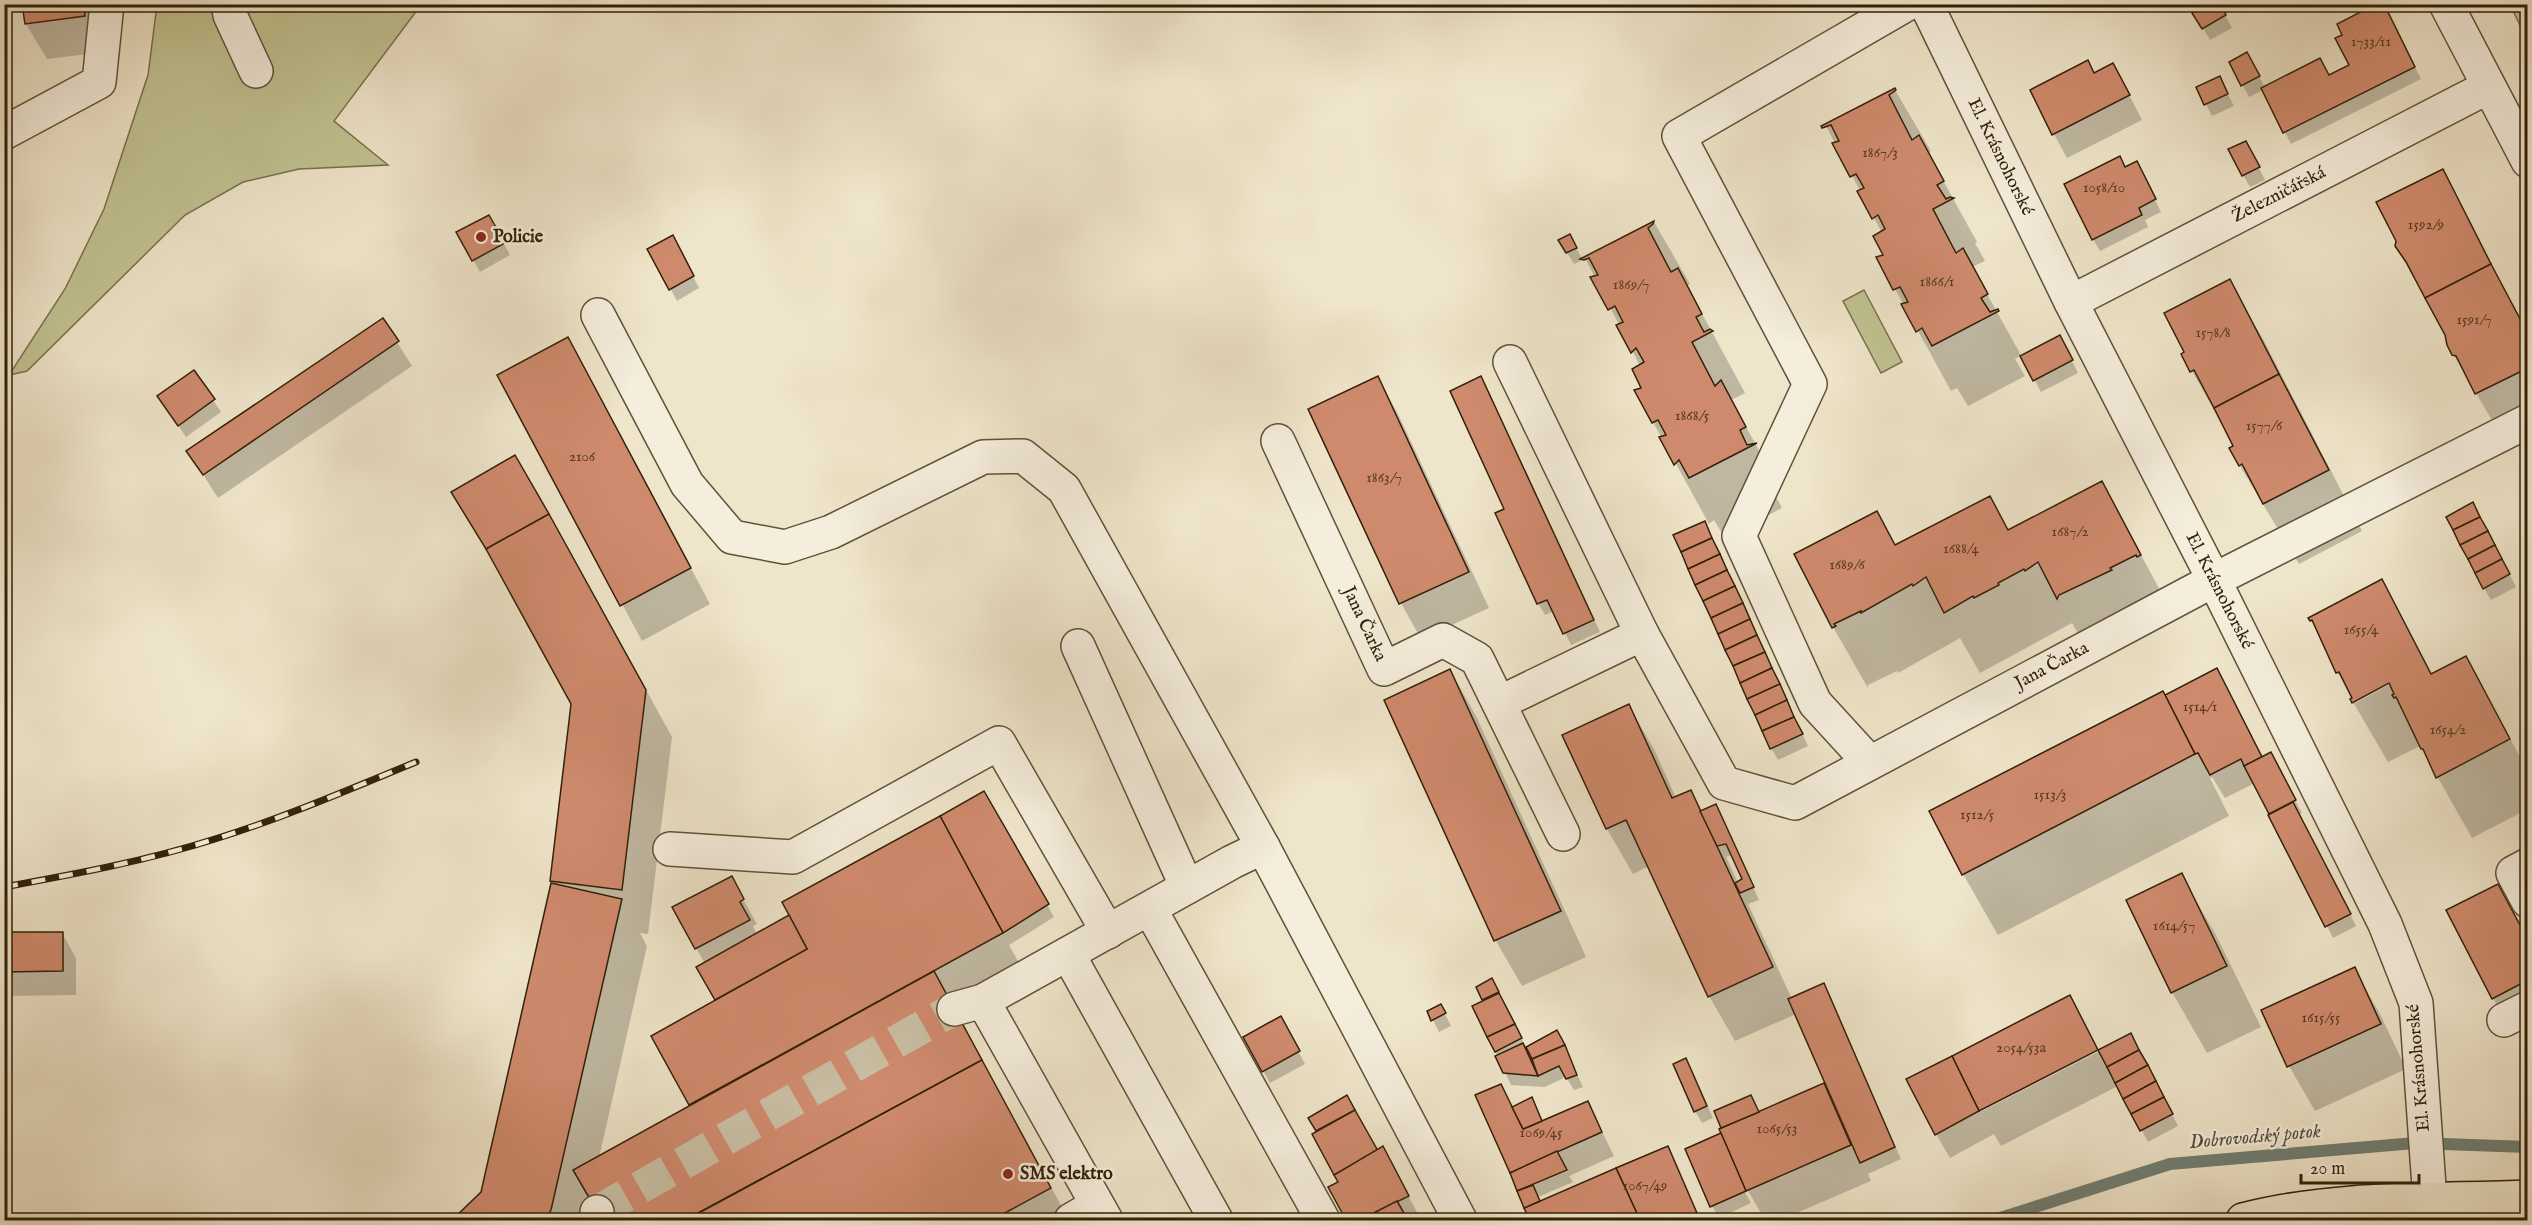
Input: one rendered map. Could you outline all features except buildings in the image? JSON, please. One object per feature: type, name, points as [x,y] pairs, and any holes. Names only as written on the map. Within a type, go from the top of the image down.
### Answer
[{"type":"main road","points":[[2243,1221],[2347,1203],[2528,1197]]},
{"type":"street","points":[[4,133],[99,82],[108,4]]},
{"type":"street","points":[[228,4],[230,15],[256,71]]},
{"type":"street","points":[[1869,762],[1815,702],[1739,536],[1810,384],[1679,136],[1907,4]]},
{"type":"street","name":"El. Krásnohorské","points":[[1926,4],[2071,302],[2214,580],[2385,924],[2416,1003],[2430,1201]]},
{"type":"street","points":[[2446,4],[2528,161]]},
{"type":"street","name":"Železničářská","points":[[2071,302],[2488,87]]},
{"type":"street","points":[[598,315],[687,484],[732,537],[785,548],[831,532],[983,457],[1023,456],[1064,489],[1263,847],[1460,1221]]},
{"type":"street","name":"Jana Čarka","points":[[1510,362],[1642,634],[1724,783],[1795,803],[2214,580],[2528,421]]},
{"type":"street","name":"Jana Čarka","points":[[1278,441],[1384,669],[1443,640],[1477,659],[1563,834]]},
{"type":"street","points":[[1499,703],[1642,634]]},
{"type":"street","points":[[1078,646],[1187,887]]},
{"type":"street","points":[[670,849],[793,857],[999,743],[1108,932]]},
{"type":"street","points":[[1091,1215],[969,1005],[1068,954],[1263,847]]},
{"type":"street","points":[[2528,865],[2513,873],[2528,901]]},
{"type":"street","points":[[1150,909],[1323,1221]]},
{"type":"street","points":[[1068,954],[1216,1221]]},
{"type":"green space","points":[[157,5],[421,5],[334,121],[388,165],[299,169],[243,182],[185,215],[27,371],[9,375],[65,289],[104,209],[148,75]]},
{"type":"green space","points":[[2510,5],[2527,5],[2527,29],[2523,31]]},
{"type":"green space","points":[[1864,290],[1902,362],[1881,373],[1843,301]]},
{"type":"waterway","name":"Dobrovodský potok","points":[[1994,1220],[2170,1164],[2415,1143],[2528,1147]]},
{"type":"tunnel","points":[[597,1212],[954,1009]]},
{"type":"railway","points":[[4,887],[84,872],[189,847],[291,813],[416,762]]},
{"type":"place","name":"Policie","points":[[481,237]]},
{"type":"place","name":"SMS elektro","points":[[1008,1174]]}]
